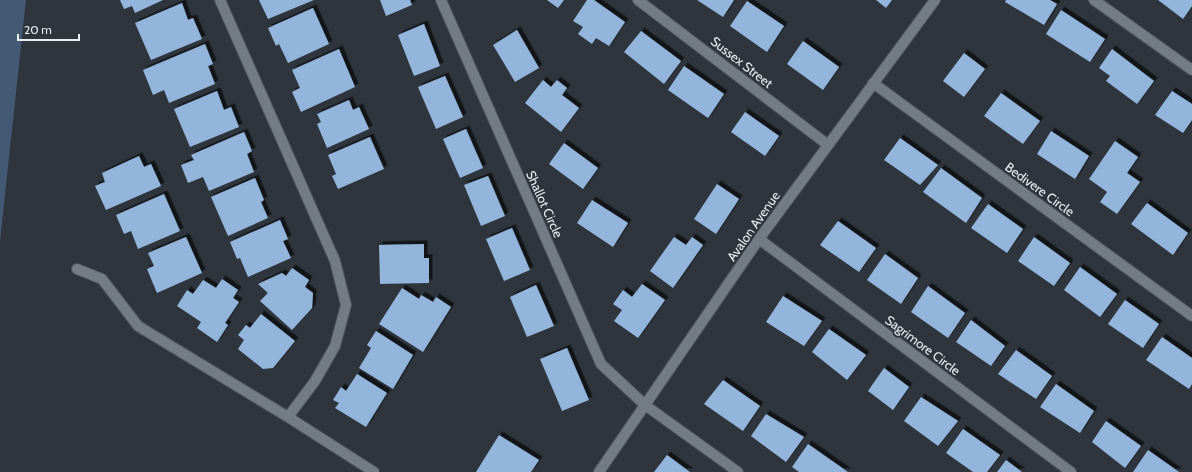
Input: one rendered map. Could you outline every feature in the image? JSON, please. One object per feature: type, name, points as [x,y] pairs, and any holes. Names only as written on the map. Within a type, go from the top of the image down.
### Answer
[{"type":"street","points":[[220,0],[335,261],[346,305],[335,346],[315,381],[288,417]]},
{"type":"street","name":"Shallot Circle","points":[[441,0],[601,364],[645,405]]},
{"type":"street","name":"Sussex Street","points":[[638,0],[828,145]]},
{"type":"street","name":"Avalon Avenue","points":[[599,472],[759,239],[934,0]]},
{"type":"street","points":[[1094,0],[1192,70]]},
{"type":"street","name":"Bedivere Circle","points":[[873,83],[1192,316]]},
{"type":"street","name":"Sagrimore Circle","points":[[759,239],[1071,472]]},
{"type":"street","points":[[77,269],[102,279],[138,326],[288,417],[374,472]]},
{"type":"street","points":[[645,405],[738,472]]},
{"type":"shaded area","points":[[0,0],[26,0],[0,241]]},
{"type":"building","points":[[120,0],[163,0],[135,13],[132,6],[124,9]]},
{"type":"building","points":[[259,0],[314,0],[268,19]]},
{"type":"building","points":[[380,0],[410,0],[412,5],[386,16]]},
{"type":"building","points":[[547,0],[564,0],[558,8]]},
{"type":"building","points":[[587,0],[594,0],[625,22],[609,46],[596,38],[592,44],[578,34],[583,27],[573,21]]},
{"type":"building","points":[[697,0],[734,0],[723,17]]},
{"type":"building","points":[[876,0],[892,0],[886,8]]},
{"type":"building","points":[[1006,0],[1050,0],[1057,4],[1044,25],[1005,2]]},
{"type":"building","points":[[1158,0],[1192,0],[1192,6],[1183,19]]},
{"type":"building","points":[[747,1],[784,26],[767,52],[730,26]]},
{"type":"building","points":[[182,3],[188,20],[193,18],[202,39],[151,60],[135,23]]},
{"type":"building","points":[[313,8],[329,44],[288,63],[279,44],[276,46],[268,28]]},
{"type":"building","points":[[1061,10],[1105,39],[1090,62],[1046,34]]},
{"type":"building","points":[[424,24],[440,66],[414,76],[398,35]]},
{"type":"building","points":[[517,30],[539,68],[515,82],[493,45]]},
{"type":"building","points":[[641,31],[681,61],[664,84],[624,52]]},
{"type":"building","points":[[803,41],[839,67],[823,90],[787,64]]},
{"type":"building","points":[[205,44],[213,64],[208,66],[215,84],[169,103],[164,90],[153,95],[143,70]]},
{"type":"building","points":[[339,49],[355,87],[301,112],[292,92],[300,88],[292,70]]},
{"type":"building","points":[[1112,49],[1154,81],[1137,104],[1106,81],[1110,76],[1099,68]]},
{"type":"building","points":[[964,53],[985,69],[964,97],[943,81]]},
{"type":"building","points":[[684,66],[724,94],[708,118],[668,90]]},
{"type":"building","points":[[445,76],[463,117],[436,129],[418,87]]},
{"type":"building","points":[[543,80],[551,87],[557,80],[567,88],[562,95],[579,108],[561,132],[525,103]]},
{"type":"building","points":[[217,91],[224,110],[231,107],[239,127],[190,147],[174,109]]},
{"type":"building","points":[[1172,91],[1192,104],[1192,120],[1183,133],[1155,115]]},
{"type":"building","points":[[1001,93],[1040,121],[1023,144],[984,116]]},
{"type":"building","points":[[349,100],[353,110],[359,107],[369,129],[327,148],[317,124],[321,122],[317,114]]},
{"type":"building","points":[[745,112],[779,136],[765,156],[731,132]]},
{"type":"building","points":[[466,129],[483,168],[460,178],[443,139]]},
{"type":"building","points":[[1051,131],[1089,156],[1075,179],[1037,154]]},
{"type":"building","points":[[244,132],[252,151],[247,154],[254,172],[209,191],[203,177],[188,183],[181,165],[194,160],[191,155]]},
{"type":"building","points":[[370,137],[384,169],[338,189],[332,176],[336,174],[328,155]]},
{"type":"building","points":[[900,138],[938,165],[920,185],[884,160]]},
{"type":"building","points":[[1115,141],[1138,157],[1127,173],[1140,182],[1117,214],[1100,202],[1107,192],[1089,179]]},
{"type":"building","points":[[564,143],[598,168],[583,189],[549,164]]},
{"type":"building","points":[[139,156],[144,167],[151,164],[161,186],[106,210],[95,186],[105,182],[102,173]]},
{"type":"building","points":[[941,168],[982,198],[966,223],[923,192]]},
{"type":"building","points":[[488,176],[505,216],[481,226],[464,185]]},
{"type":"building","points":[[255,178],[264,200],[261,202],[268,218],[228,236],[211,197]]},
{"type":"building","points":[[717,184],[739,199],[716,234],[694,219]]},
{"type":"building","points":[[164,194],[180,231],[138,249],[131,231],[124,234],[116,215]]},
{"type":"building","points":[[592,200],[628,223],[613,247],[577,223]]},
{"type":"building","points":[[1147,203],[1188,233],[1173,255],[1131,224]]},
{"type":"building","points":[[988,204],[1023,229],[1007,253],[971,228]]},
{"type":"building","points":[[280,220],[288,239],[283,241],[291,258],[248,277],[240,258],[237,259],[230,242]]},
{"type":"building","points":[[838,221],[876,248],[859,272],[820,245]]},
{"type":"building","points":[[512,228],[530,270],[504,281],[486,239]]},
{"type":"building","points":[[186,237],[202,273],[157,293],[147,269],[154,266],[148,253]]},
{"type":"building","points":[[674,237],[686,245],[692,237],[703,245],[673,288],[650,271]]},
{"type":"building","points":[[1034,237],[1070,263],[1054,286],[1018,261]]},
{"type":"building","points":[[424,244],[424,258],[429,258],[429,283],[380,284],[379,245]]},
{"type":"building","points":[[885,254],[918,278],[901,304],[867,280]]},
{"type":"building","points":[[1080,267],[1117,294],[1100,317],[1064,290]]},
{"type":"building","points":[[292,268],[309,280],[305,287],[313,293],[312,308],[292,330],[260,301],[268,293],[258,284],[282,273],[286,276]]},
{"type":"building","points":[[222,279],[238,290],[233,298],[239,302],[225,323],[228,325],[217,342],[197,328],[201,322],[177,306],[187,290],[193,294],[203,280],[216,288]]},
{"type":"building","points":[[642,284],[665,300],[638,338],[614,321],[622,310],[613,304],[623,290],[632,297]]},
{"type":"building","points":[[536,285],[554,326],[527,337],[510,297]]},
{"type":"building","points":[[928,286],[965,313],[948,338],[911,312]]},
{"type":"building","points":[[402,288],[419,299],[421,295],[433,302],[436,297],[451,307],[423,352],[379,324]]},
{"type":"building","points":[[783,296],[822,321],[804,346],[766,322]]},
{"type":"building","points":[[1125,300],[1159,324],[1143,348],[1108,324]]},
{"type":"building","points":[[261,314],[295,341],[273,368],[263,369],[238,349],[244,340],[238,335],[246,325],[250,328]]},
{"type":"building","points":[[971,320],[1005,346],[991,366],[956,342]]},
{"type":"building","points":[[829,329],[866,355],[847,380],[812,352]]},
{"type":"building","points":[[376,331],[413,355],[393,389],[359,368],[371,348],[367,345]]},
{"type":"building","points":[[1162,337],[1192,358],[1192,384],[1189,389],[1146,360]]},
{"type":"building","points":[[567,348],[589,400],[562,411],[540,359]]},
{"type":"building","points":[[1016,350],[1052,376],[1036,399],[998,374]]},
{"type":"building","points":[[884,368],[909,387],[893,410],[868,391]]},
{"type":"building","points":[[357,374],[387,393],[366,427],[335,408],[339,403],[333,400],[341,387],[346,391]]},
{"type":"building","points":[[723,380],[760,406],[743,431],[704,404]]},
{"type":"building","points":[[1056,384],[1094,411],[1080,433],[1040,407]]},
{"type":"building","points":[[921,397],[958,421],[938,446],[904,421]]},
{"type":"building","points":[[766,414],[804,437],[786,462],[751,436]]},
{"type":"building","points":[[1106,421],[1141,446],[1125,468],[1092,442]]},
{"type":"building","points":[[963,429],[1000,455],[987,472],[973,472],[946,453]]},
{"type":"building","points":[[499,435],[539,460],[531,472],[476,472]]},
{"type":"building","points":[[808,444],[848,472],[799,472],[792,467]]},
{"type":"building","points":[[1148,450],[1179,472],[1133,472]]},
{"type":"building","points":[[667,455],[690,472],[654,472]]},
{"type":"building","points":[[1006,460],[1022,472],[997,472]]}]
